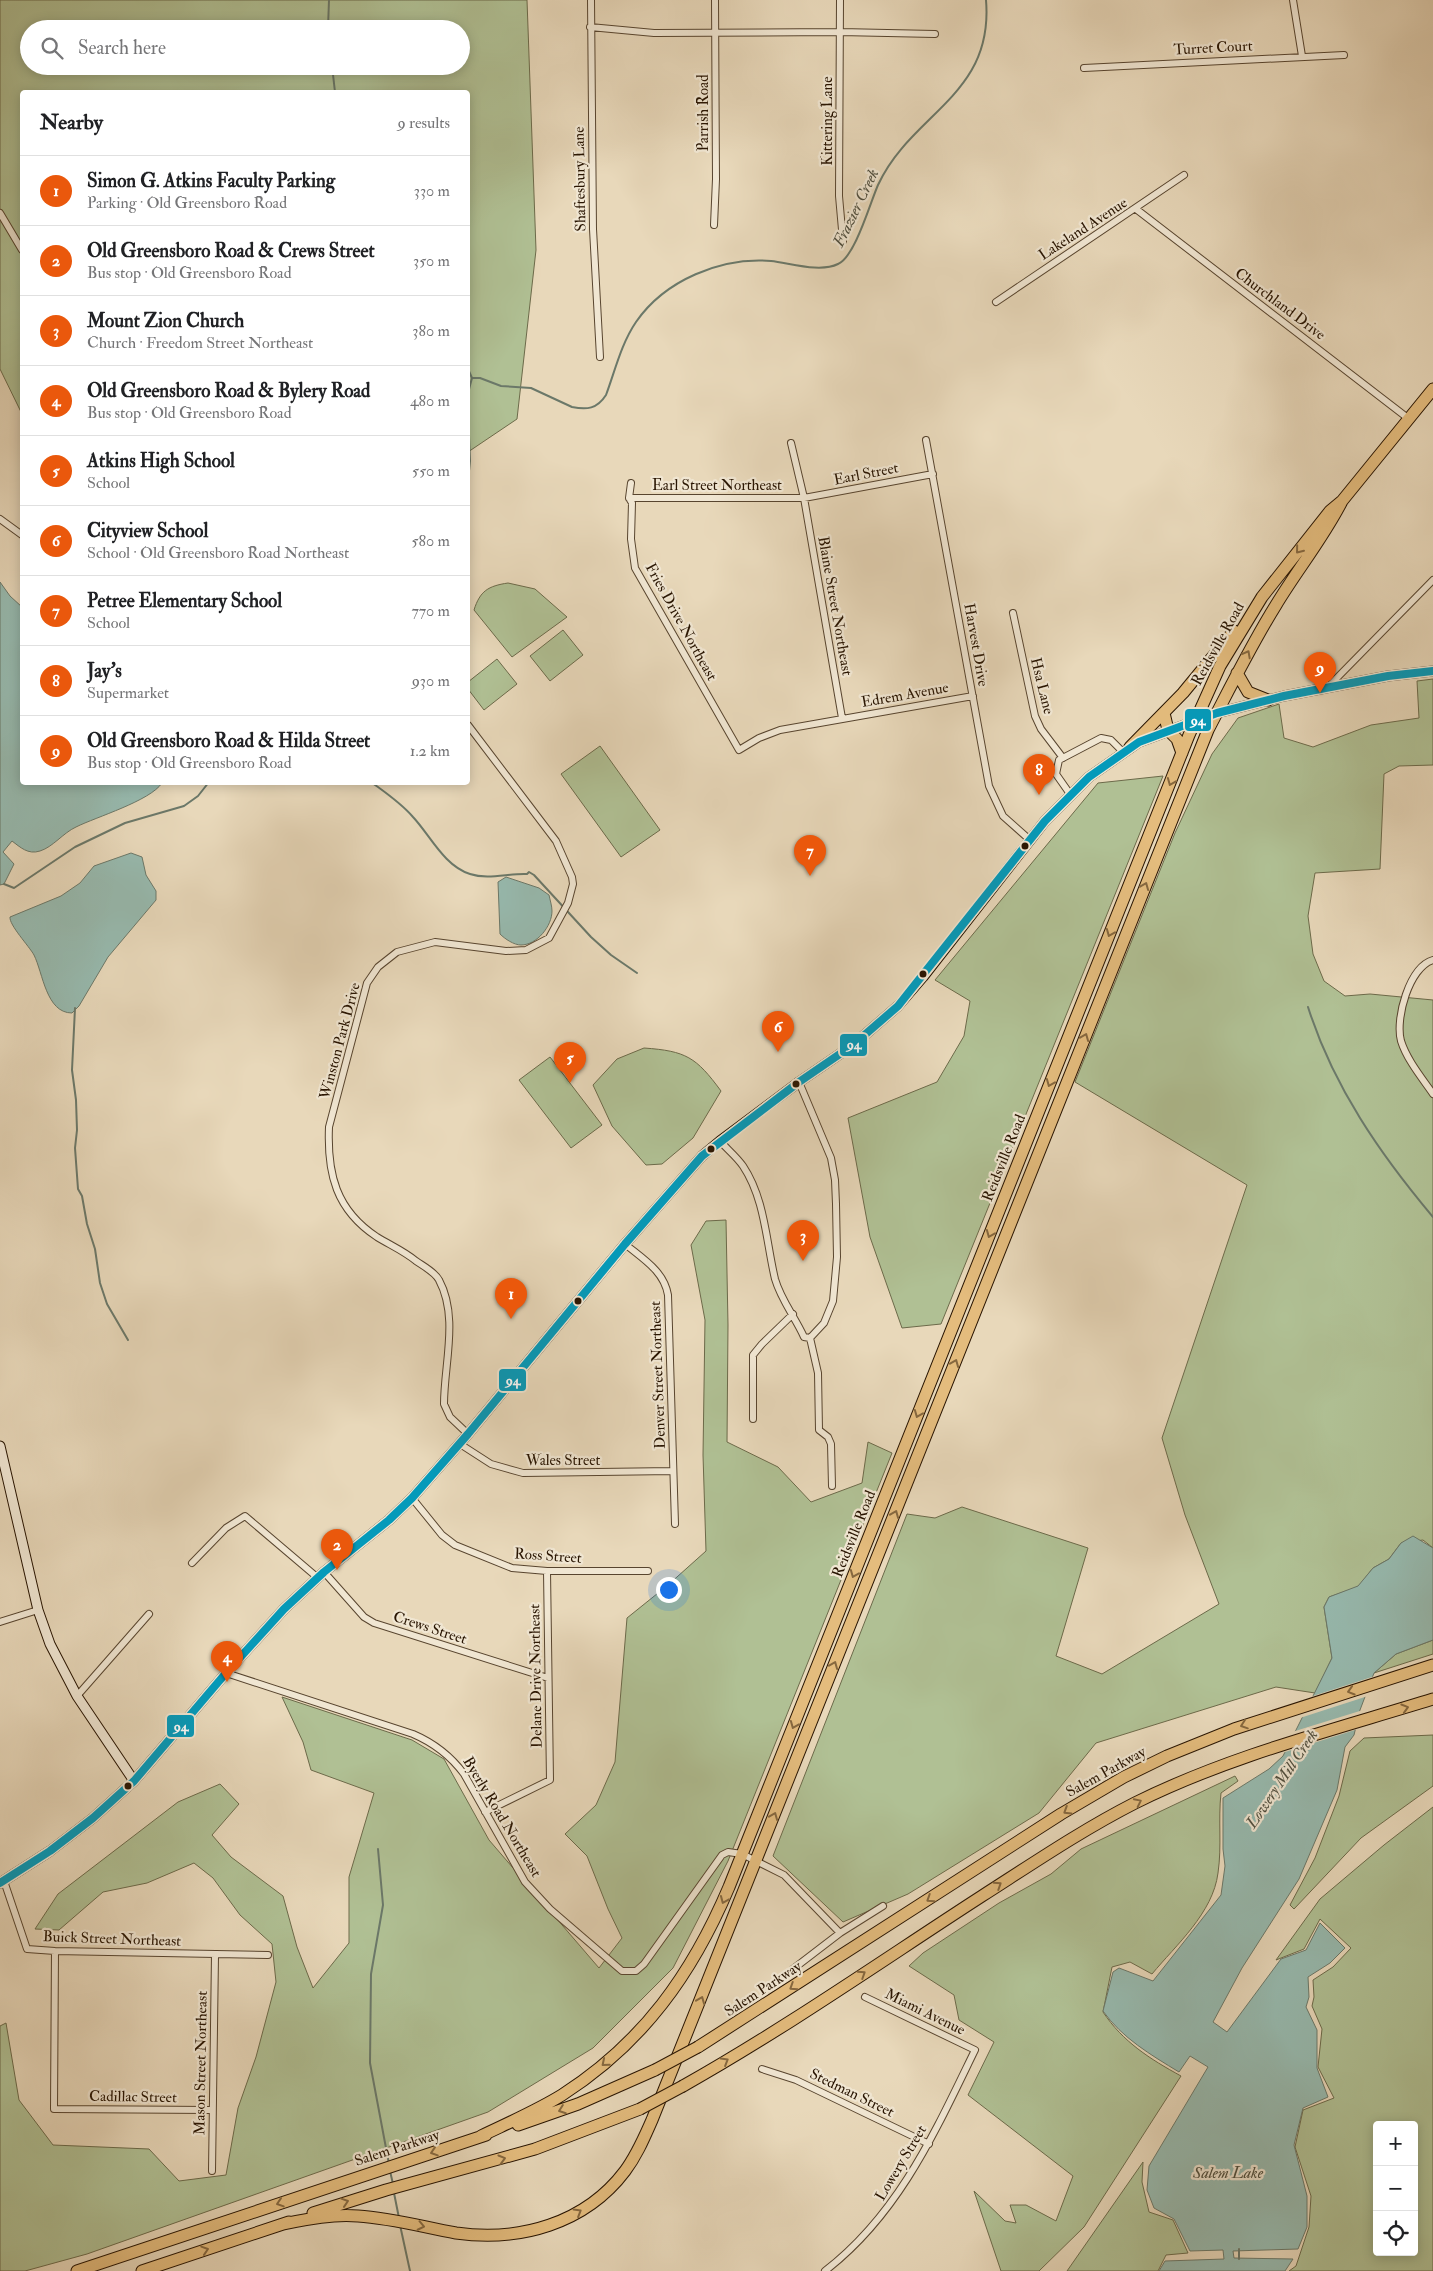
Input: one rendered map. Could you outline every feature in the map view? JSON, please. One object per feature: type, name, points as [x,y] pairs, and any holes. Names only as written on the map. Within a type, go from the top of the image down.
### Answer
[{"type":"highway","name":"Reidsville Road","points":[[480,2136],[542,2107],[578,2084],[610,2059],[641,2030],[664,2003],[694,1959],[714,1922],[742,1854],[1195,720],[1220,666],[1251,614],[1324,518],[1342,500],[1433,389]]},
{"type":"highway","name":"Reidsville Road","points":[[283,2224],[327,2216],[360,2216],[467,2234],[512,2235],[534,2231],[555,2224],[594,2202],[622,2174],[646,2135],[1204,739],[1237,673],[1275,606],[1335,515],[1342,500]]},
{"type":"highway","points":[[1126,749],[1164,713],[1251,614]]},
{"type":"highway","points":[[1237,673],[1248,692],[1268,700]]},
{"type":"highway","points":[[1164,713],[1168,730],[1177,739],[1182,753]]},
{"type":"highway","name":"Salem Parkway","points":[[77,2271],[578,2104],[655,2070],[698,2047],[1103,1789],[1197,1743],[1290,1710],[1433,1665]]},
{"type":"highway","points":[[142,2271],[354,2199],[535,2149],[640,2109],[745,2049],[1095,1825],[1179,1783],[1270,1749],[1433,1699]]},
{"type":"street","name":"Shaftesbury Lane","points":[[591,0],[593,229],[600,357]]},
{"type":"street","name":"Parrish Road","points":[[714,225],[715,0]]},
{"type":"street","name":"Kittering Lane","points":[[840,0],[839,196],[842,241]]},
{"type":"street","points":[[1293,0],[1302,56]]},
{"type":"street","points":[[590,27],[654,33],[840,32],[935,34]]},
{"type":"street","name":"Turret Court","points":[[1084,68],[1344,55]]},
{"type":"street","name":"Lakeland Avenue","points":[[996,302],[1184,176]]},
{"type":"street","name":"Churchland Drive","points":[[1136,209],[1409,419]]},
{"type":"street","points":[[0,214],[20,247]]},
{"type":"street","name":"Harvest Drive","points":[[926,440],[989,786],[1003,816],[1030,840]]},
{"type":"street","name":"Blaine Street Northeast","points":[[792,443],[804,498],[842,718]]},
{"type":"street","name":"Earl Street","points":[[804,498],[933,474]]},
{"type":"street","name":"Fries Drive Northeast","points":[[631,483],[631,539],[635,568],[739,750]]},
{"type":"street","name":"Earl Street Northeast","points":[[630,498],[804,498]]},
{"type":"street","points":[[0,519],[20,534]]},
{"type":"street","points":[[1327,688],[1433,580]]},
{"type":"street","name":"Hsa Lane","points":[[1013,613],[1035,716],[1041,729],[1063,758]]},
{"type":"street","points":[[2,1882],[93,1818],[134,1781],[226,1673],[284,1609],[321,1575],[389,1520],[412,1498],[460,1444],[625,1244],[702,1156],[720,1140],[853,1045],[898,1006],[923,977],[1030,840],[1070,794],[1099,769],[1126,749],[1168,730],[1217,713],[1327,688],[1433,670]]},
{"type":"street","name":"Edrem Avenue","points":[[739,750],[760,738],[780,730],[973,696]]},
{"type":"street","name":"Winston Park Drive","points":[[468,1434],[450,1417],[444,1404],[450,1312],[439,1278],[409,1256],[376,1236],[351,1214],[338,1193],[330,1171],[328,1150],[329,1127],[367,983],[378,967],[397,952],[435,942],[506,951],[526,950],[548,938],[564,912],[572,894],[573,884],[570,870],[556,841],[470,728]]},
{"type":"street","points":[[1070,794],[1056,774],[1059,760],[1101,738],[1111,740],[1126,749]]},
{"type":"street","points":[[1433,960],[1421,966],[1411,982],[1404,1003],[1400,1031],[1404,1049],[1433,1094]]},
{"type":"street","points":[[799,1082],[831,1158],[835,1180],[836,1236],[833,1301],[824,1324],[810,1338]]},
{"type":"street","points":[[720,1140],[742,1165],[753,1185],[760,1207],[776,1280],[783,1301],[793,1314],[804,1337],[810,1338]]},
{"type":"street","name":"Denver Street Northeast","points":[[625,1244],[657,1270],[666,1283],[675,1524]]},
{"type":"street","points":[[753,1419],[753,1355],[793,1314]]},
{"type":"street","points":[[810,1338],[818,1373],[819,1430],[828,1437],[832,1444],[832,1486]]},
{"type":"street","name":"Wales Street","points":[[460,1444],[490,1464],[523,1473],[673,1471]]},
{"type":"street","points":[[0,1446],[38,1610],[50,1644],[77,1696],[134,1781]]},
{"type":"street","name":"Ross Street","points":[[412,1498],[442,1535],[455,1545],[512,1568],[547,1571],[648,1571]]},
{"type":"street","name":"Crews Street","points":[[192,1563],[226,1528],[245,1516],[321,1575],[364,1617],[374,1623],[548,1678]]},
{"type":"street","name":"Delane Drive Northeast","points":[[485,1812],[550,1780],[547,1571]]},
{"type":"street","points":[[0,1622],[38,1610]]},
{"type":"street","points":[[77,1696],[149,1614]]},
{"type":"street","name":"Byerly Road Northeast","points":[[226,1673],[426,1739],[455,1762],[518,1872],[530,1888],[550,1909],[619,1969],[626,1972],[636,1971],[644,1964],[722,1856],[732,1851],[742,1854]]},
{"type":"street","points":[[742,1854],[778,1871],[792,1882],[840,1933]]},
{"type":"street","name":"Buick Street Northeast","points":[[2,1882],[27,1949],[268,1955]]},
{"type":"street","points":[[793,1969],[840,1933],[883,1906]]},
{"type":"street","name":"Cadillac Street","points":[[55,1951],[54,2109],[212,2110]]},
{"type":"street","name":"Mason Street Northeast","points":[[212,2171],[215,1954]]},
{"type":"street","name":"Miami Avenue","points":[[865,1997],[975,2050]]},
{"type":"street","name":"Lowery Street","points":[[825,2271],[872,2229],[900,2192],[929,2144],[975,2050]]},
{"type":"street","name":"Stedman Street","points":[[762,2069],[796,2080],[929,2144]]},
{"type":"green space","points":[[0,0],[527,0],[536,250],[517,419],[470,451],[470,90],[20,90],[20,410],[0,369]]},
{"type":"green space","points":[[508,583],[535,589],[567,617],[512,657],[474,610],[479,598],[486,590]]},
{"type":"green space","points":[[563,630],[583,655],[550,681],[530,656]]},
{"type":"green space","points":[[497,659],[517,684],[484,710],[470,692],[470,680]]},
{"type":"green space","points":[[1433,679],[1433,765],[1399,766],[1384,774],[1380,869],[1315,873],[1308,916],[1313,954],[1324,981],[1345,996],[1370,994],[1433,1000],[1433,1548],[1423,1540],[1401,1543],[1389,1559],[1373,1568],[1358,1587],[1329,1597],[1324,1607],[1332,1658],[1315,1693],[1276,1687],[1096,1743],[1039,1813],[908,1894],[843,1922],[773,1856],[907,1514],[935,1518],[962,1507],[1088,1548],[1056,1656],[1102,1674],[1219,1604],[1185,1515],[1162,1438],[1247,1185],[1075,1082],[1175,833],[1212,754],[1238,718],[1279,704],[1284,738],[1313,747],[1371,725],[1419,718],[1417,681]]},
{"type":"green space","points":[[600,746],[660,830],[621,857],[561,774]]},
{"type":"green space","points":[[1163,776],[941,1324],[902,1328],[870,1237],[848,1118],[937,1082],[964,1036],[970,1001],[935,980],[1098,783]]},
{"type":"green space","points":[[644,1048],[670,1051],[689,1058],[704,1070],[721,1091],[693,1138],[662,1164],[646,1165],[612,1126],[593,1085],[617,1059]]},
{"type":"green space","points":[[550,1057],[602,1125],[571,1148],[519,1080]]},
{"type":"green space","points":[[726,1220],[728,1325],[727,1442],[778,1467],[811,1502],[862,1483],[868,1442],[892,1453],[728,1861],[673,1968],[593,2048],[488,2112],[87,2254],[25,2271],[0,2271],[0,2026],[6,2023],[19,2100],[53,2145],[149,2149],[179,2181],[226,2175],[238,2108],[256,2057],[276,1982],[272,1944],[240,1915],[213,1878],[194,1863],[147,1883],[103,1892],[59,1930],[35,1929],[58,1894],[178,1802],[220,1784],[239,1804],[212,1835],[231,1857],[283,1896],[297,1947],[313,1988],[349,1943],[349,1877],[374,1793],[311,1770],[303,1742],[282,1697],[412,1740],[444,1759],[489,1840],[599,1968],[622,1938],[587,1856],[565,1834],[596,1805],[615,1762],[627,1618],[706,1551],[703,1455],[705,1320],[691,1245],[706,1221]]},
{"type":"green space","points":[[1433,1640],[1433,1654],[1374,1673],[1396,1654]]},
{"type":"green space","points":[[1433,1735],[1433,1786],[1361,1838],[1294,1909],[1290,1905],[1315,1858],[1339,1796],[1350,1751],[1364,1738]]},
{"type":"green space","points":[[1235,1776],[1238,1781],[1221,1793],[1218,1873],[1215,1888],[1209,1902],[1192,1928],[1152,1974],[1130,1962],[1112,1967],[1103,2012],[1128,2041],[1181,2076],[1084,2227],[1039,2271],[1001,2271],[974,2191],[1005,2221],[1016,2223],[1010,2205],[1026,2205],[1056,2221],[1073,2176],[968,2095],[994,2042],[959,2020],[954,1995],[909,1966],[923,1953],[999,1903],[1051,1874],[1081,1849]]},
{"type":"green space","points":[[1433,1807],[1433,2271],[1289,2271],[1296,2266],[1309,2227],[1311,2196],[1295,2147],[1303,2110],[1334,2098],[1318,2067],[1322,2029],[1312,2006],[1314,1997],[1313,1980],[1333,1967],[1351,1948],[1320,1919],[1304,1949],[1276,1960],[1320,1899]]},
{"type":"green space","points":[[1143,2162],[1142,2182],[1149,2212],[1173,2220],[1188,2253],[1166,2255],[1158,2271],[1067,2271]]},
{"type":"water","points":[[0,582],[10,596],[20,605],[20,785],[160,785],[156,790],[135,802],[76,827],[40,851],[28,851],[12,841],[3,852],[14,864],[4,884],[0,885]]},
{"type":"water","points":[[131,853],[142,857],[146,875],[156,891],[156,900],[108,957],[79,1006],[72,1013],[63,1011],[51,999],[34,955],[16,930],[10,917],[61,896],[80,883],[94,866]]},
{"type":"water","points":[[506,877],[539,888],[549,895],[552,911],[549,923],[543,934],[533,942],[521,945],[515,944],[500,934],[498,882]]},
{"type":"water","name":"Salem Lake","points":[[1413,1536],[1433,1548],[1433,1640],[1396,1654],[1374,1673],[1360,1710],[1354,1735],[1345,1747],[1337,1790],[1299,1879],[1242,1968],[1213,2022],[1227,2032],[1281,1959],[1306,1950],[1320,1923],[1345,1948],[1330,1963],[1308,1977],[1309,1997],[1306,2007],[1317,2030],[1317,2068],[1328,2097],[1303,2108],[1294,2145],[1307,2196],[1307,2227],[1298,2249],[1233,2251],[1234,2258],[1293,2259],[1285,2271],[1159,2271],[1165,2261],[1224,2259],[1223,2250],[1190,2251],[1174,2219],[1154,2208],[1147,2190],[1149,2166],[1208,2067],[1190,2056],[1179,2072],[1119,2030],[1103,2011],[1113,1972],[1119,1968],[1153,1981],[1221,1895],[1225,1866],[1223,1798],[1269,1769],[1283,1756],[1332,1658],[1324,1607],[1329,1597],[1358,1586],[1373,1568],[1389,1559],[1401,1543]]},
{"type":"pier","points":[[1375,1676],[1368,1696],[1300,1718],[1310,1697]]},
{"type":"pier","points":[[1363,1710],[1358,1729],[1282,1753],[1292,1732]]},
{"type":"waterway","points":[[328,20],[329,0]]},
{"type":"waterway","name":"Frazier Creek","points":[[472,378],[480,378],[501,386],[531,388],[572,407],[595,406],[606,395],[622,348],[636,322],[648,307],[678,283],[714,267],[733,263],[771,261],[814,268],[831,267],[838,264],[844,259],[856,241],[878,185],[892,160],[964,82],[977,59],[985,33],[986,0]]},
{"type":"waterway","points":[[333,75],[335,90]]},
{"type":"waterway","points":[[470,374],[472,378]]},
{"type":"waterway","name":"Frazier Creek","points":[[470,386],[472,378]]},
{"type":"waterway","name":"Frazier Creek","points":[[4,884],[14,888],[75,847],[125,823],[184,806],[198,796],[207,785]]},
{"type":"waterway","points":[[375,785],[408,812],[445,857],[461,870],[477,876],[527,874],[529,872],[534,875],[591,937],[611,955],[637,973]]},
{"type":"waterway","points":[[1308,1007],[1318,1036],[1331,1064],[1360,1118],[1395,1169],[1433,1217]]},
{"type":"waterway","points":[[75,1008],[72,1070],[76,1100],[77,1130],[75,1148],[78,1189],[82,1196],[87,1224],[95,1249],[100,1283],[107,1304],[128,1340]]},
{"type":"waterway","points":[[378,1849],[383,1905],[371,1974],[370,2063],[389,2164]]},
{"type":"waterway","points":[[390,2171],[393,2184]]},
{"type":"waterway","points":[[394,2193],[399,2218]]},
{"type":"waterway","points":[[400,2225],[410,2271]]},
{"type":"waterway","name":"Lowery Mill Creek","points":[[1239,2249],[1239,2259]]},
{"type":"transit line","name":"94","points":[[0,1883],[50,1851],[93,1818],[134,1781],[226,1673],[284,1609],[324,1572],[389,1520],[412,1498],[468,1434],[625,1244],[702,1156],[799,1082],[853,1045],[898,1006],[1045,821],[1089,777],[1139,742],[1217,713],[1284,696],[1388,676],[1433,671]]},
{"type":"place","name":"Old Greensboro Road & Hilda Street","points":[[1320,693]]},
{"type":"place","name":"Jay's","points":[[1039,795]]},
{"type":"place","name":"Petree Elementary School","points":[[810,876]]},
{"type":"place","name":"Cityview School","points":[[778,1052]]},
{"type":"place","name":"Atkins High School","points":[[570,1083]]},
{"type":"place","name":"Mount Zion Church","points":[[803,1261]]},
{"type":"place","name":"Simon G. Atkins Faculty Parking","points":[[511,1319]]},
{"type":"place","name":"Old Greensboro Road & Crews Street","points":[[337,1570]]},
{"type":"place","name":"Old Greensboro Road & Bylery Road","points":[[227,1682]]}]
